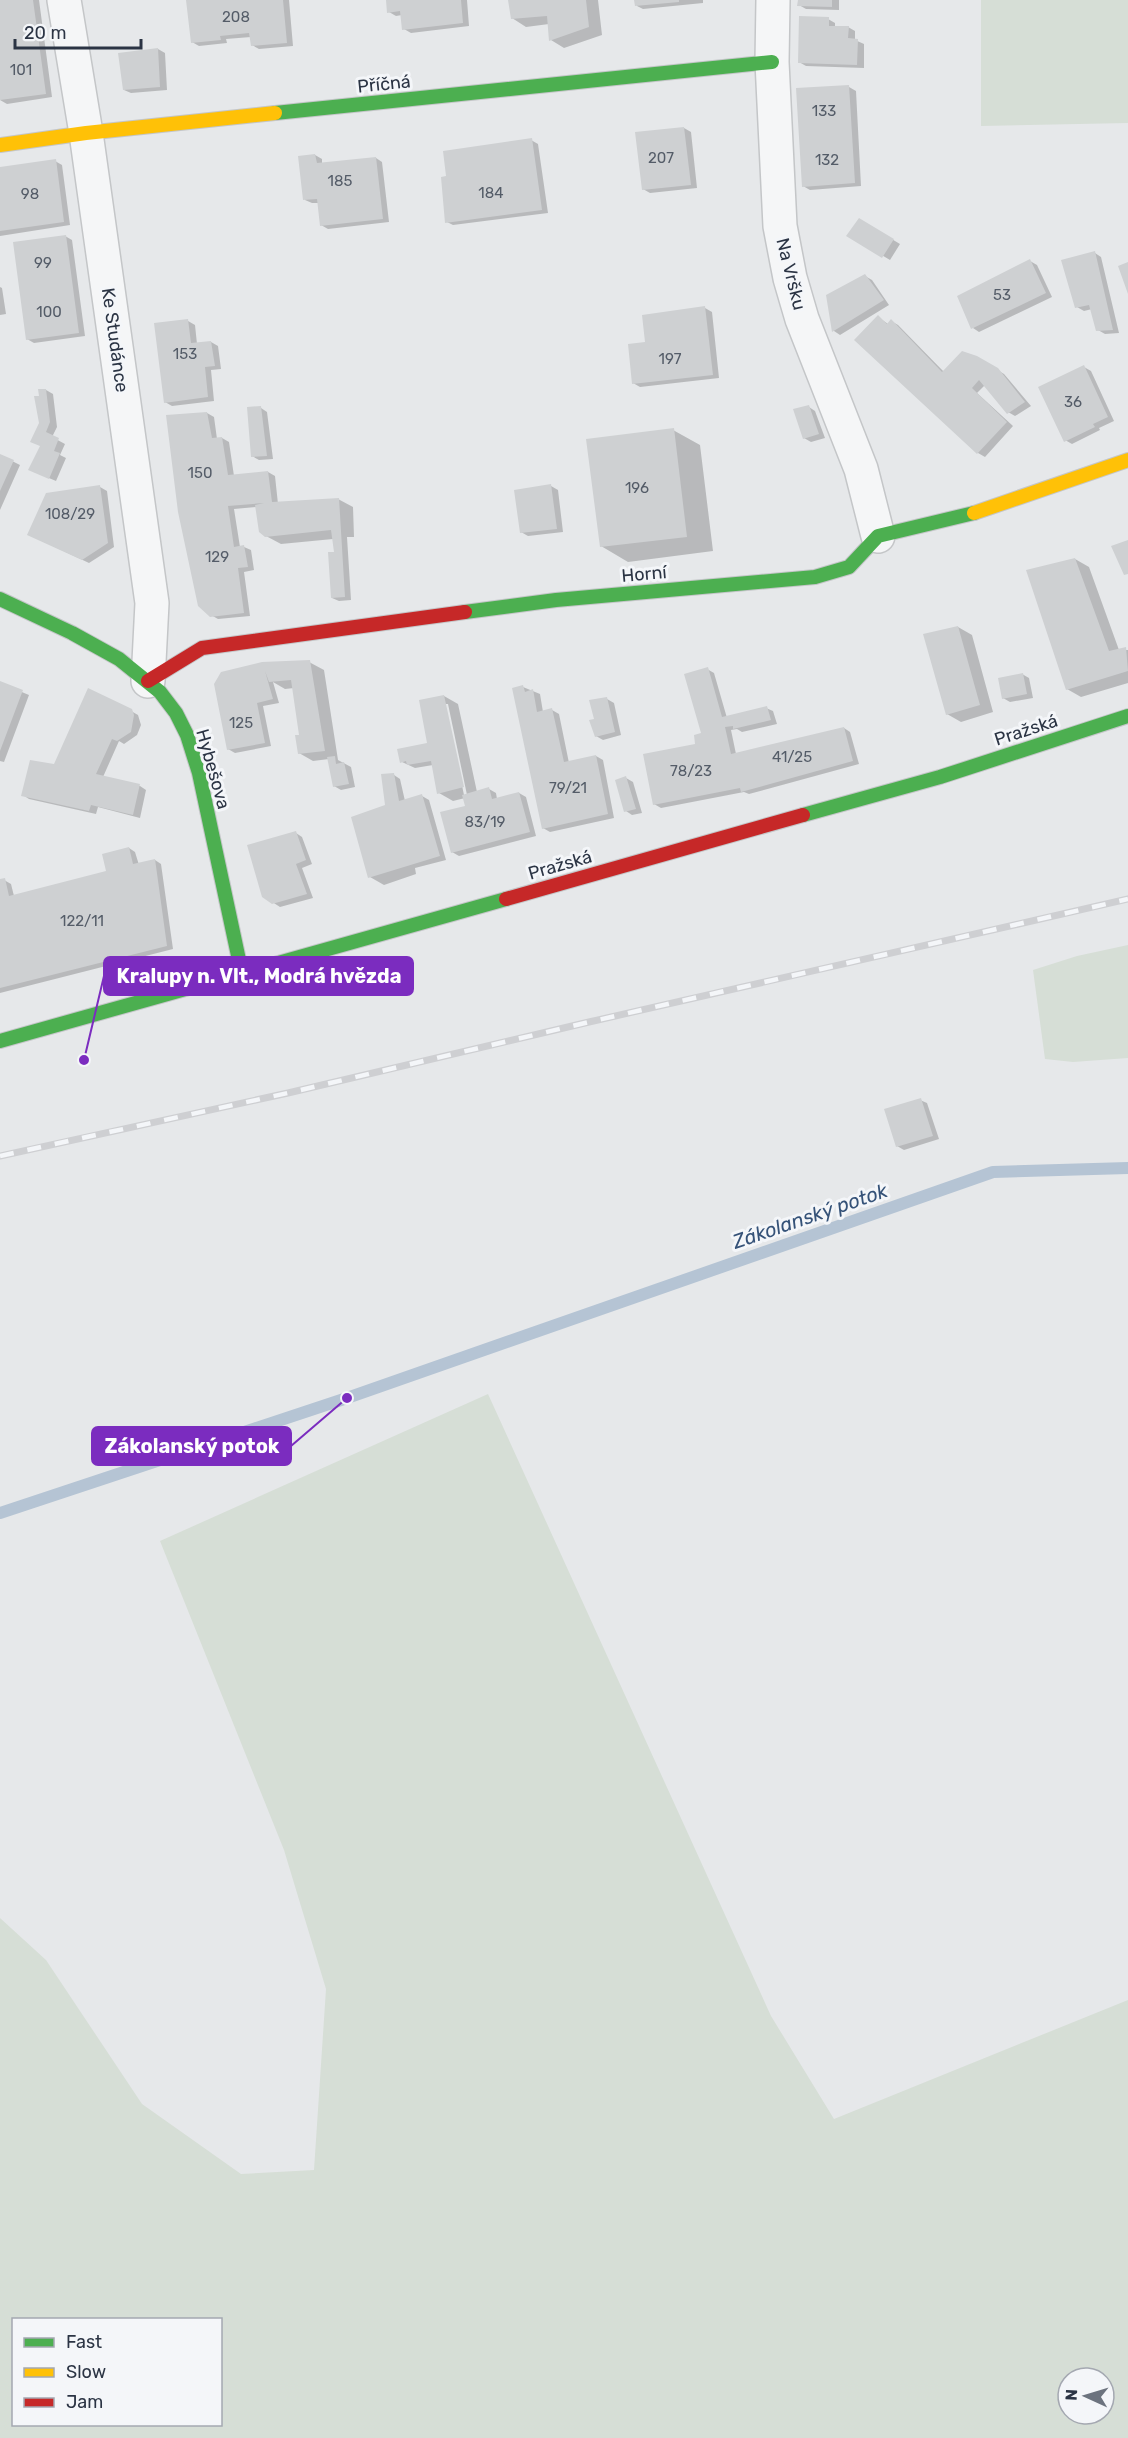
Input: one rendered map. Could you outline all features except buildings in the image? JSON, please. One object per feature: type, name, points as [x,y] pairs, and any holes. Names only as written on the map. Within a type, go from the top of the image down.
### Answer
[{"type":"street","name":"Ke Studánce","points":[[64,0],[86,133],[152,603],[148,681]]},
{"type":"street","name":"Na Vršku","points":[[773,0],[772,62],[780,226],[790,278],[802,319],[861,469],[878,536]]},
{"type":"street","name":"Příčná","points":[[0,145],[86,133],[772,62]]},
{"type":"street","points":[[878,536],[960,518],[1128,460]]},
{"type":"street","name":"Horní","points":[[148,681],[202,648],[556,600],[815,577],[849,567],[878,536]]},
{"type":"street","name":"Hybešova","points":[[0,599],[113,654],[162,693],[177,715],[190,743],[199,773],[242,974]]},
{"type":"street","name":"Pražská","points":[[0,1041],[940,777],[1128,716]]},
{"type":"shaded area","points":[[981,0],[1128,0],[1128,123],[981,126]]},
{"type":"shaded area","points":[[1128,945],[1128,1058],[1073,1062],[1045,1059],[1033,970],[1077,956]]},
{"type":"shaded area","points":[[488,1394],[771,2016],[834,2119],[1128,2000],[1128,2438],[0,2438],[0,1918],[46,1960],[142,2104],[241,2174],[314,2170],[326,1989],[284,1850],[160,1541]]},
{"type":"waterway","name":"Zákolanský potok","points":[[0,1513],[347,1398],[993,1172],[1128,1168]]},
{"type":"railway","points":[[0,1156],[288,1093],[1128,899]]},
{"type":"traffic: fast","points":[[275,113],[772,62]]},
{"type":"traffic: fast","points":[[465,612],[556,600],[815,577],[849,567],[878,536],[974,513]]},
{"type":"traffic: fast","points":[[0,599],[72,633],[119,659],[160,692],[176,713],[187,735],[199,773],[242,974]]},
{"type":"traffic: fast","points":[[803,815],[940,777],[1128,716]]},
{"type":"traffic: fast","points":[[0,1041],[506,899]]},
{"type":"traffic: slow","points":[[0,145],[86,133],[275,113]]},
{"type":"traffic: slow","points":[[974,513],[1128,460]]},
{"type":"traffic: jam","points":[[148,681],[202,648],[465,612]]},
{"type":"traffic: jam","points":[[506,899],[803,815]]},
{"type":"place","name":"Kralupy n. Vlt., Modrá hvězda","points":[[84,1060]]},
{"type":"place","name":"Zákolanský potok","points":[[347,1398]]}]
